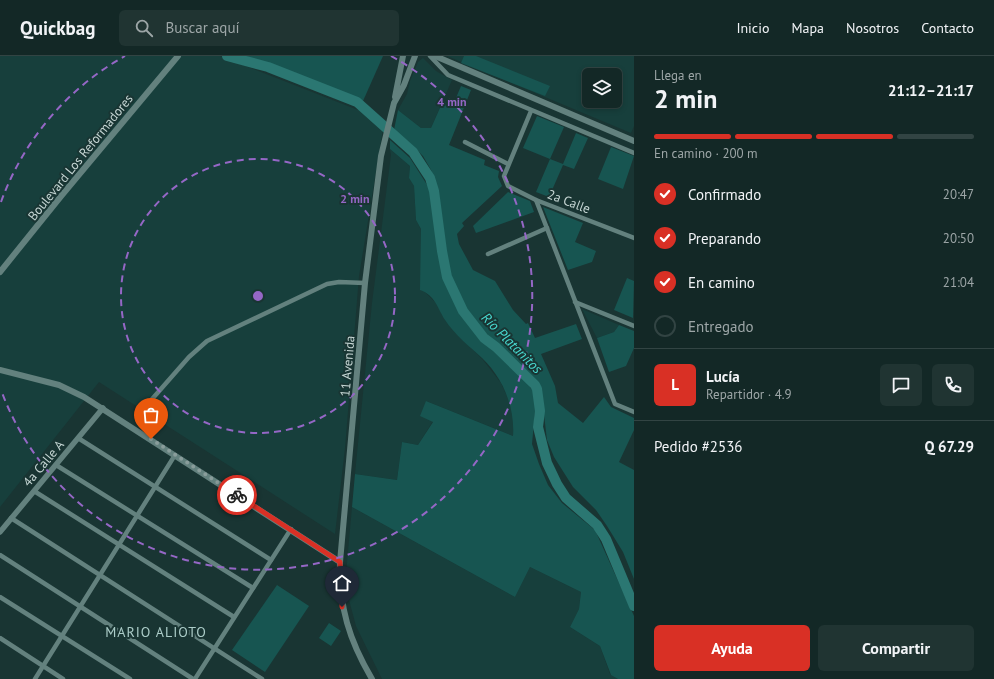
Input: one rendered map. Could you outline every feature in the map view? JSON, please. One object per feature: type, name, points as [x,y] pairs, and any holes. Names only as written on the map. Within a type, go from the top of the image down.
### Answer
[{"type":"main road","name":"Boulevard Los Reformadores","points":[[0,272],[178,56]]},
{"type":"main road","points":[[394,103],[403,56]]},
{"type":"main road","name":"11 Avenida","points":[[372,679],[355,647],[345,618],[341,593],[340,562],[365,283],[384,142],[394,103],[404,85],[415,56]]},
{"type":"main road","points":[[435,56],[634,141]]},
{"type":"main road","points":[[0,370],[59,385],[103,408],[340,562]]},
{"type":"street","points":[[430,56],[448,75],[634,153]]},
{"type":"street","points":[[439,67],[442,60]]},
{"type":"street","points":[[465,142],[508,164],[531,111]]},
{"type":"street","name":"2a Calle","points":[[508,164],[504,176],[508,186],[536,200],[634,238]]},
{"type":"street","points":[[536,200],[615,404],[634,412]]},
{"type":"street","points":[[488,254],[547,228]]},
{"type":"street","points":[[146,406],[184,361],[207,341],[327,284],[339,282],[365,283]]},
{"type":"street","points":[[575,302],[634,325]]},
{"type":"street","name":"4a Calle A","points":[[0,532],[103,408]]},
{"type":"street","points":[[78,438],[271,560]]},
{"type":"street","points":[[34,679],[175,455]]},
{"type":"street","points":[[56,465],[253,588]]},
{"type":"street","points":[[34,491],[234,617]]},
{"type":"street","points":[[11,518],[262,679]]},
{"type":"street","points":[[0,555],[194,679],[290,529]]},
{"type":"street","points":[[0,597],[130,679]]},
{"type":"street","points":[[0,638],[64,679]]},
{"type":"shaded area","points":[[0,56],[220,56],[358,110],[360,108],[383,129],[359,276],[345,448],[335,534],[99,382],[0,507]]},
{"type":"shaded area","points":[[245,56],[383,56],[363,101]]},
{"type":"shaded area","points":[[447,56],[634,56],[634,126],[631,133]]},
{"type":"shaded area","points":[[464,56],[476,56],[550,86],[545,96],[461,63]]},
{"type":"shaded area","points":[[423,58],[436,71],[452,80],[431,128],[421,128],[398,110],[407,94],[410,81],[418,62]]},
{"type":"shaded area","points":[[461,86],[471,90],[449,145],[485,160],[484,165],[499,171],[498,177],[502,186],[462,223],[464,226],[457,234],[459,244],[473,270],[495,281],[513,310],[526,324],[528,323],[535,338],[576,324],[582,339],[541,354],[555,386],[558,403],[583,423],[604,397],[611,407],[634,418],[634,430],[619,462],[634,470],[634,579],[623,552],[607,526],[596,510],[573,487],[554,457],[547,440],[541,389],[521,365],[488,335],[469,314],[457,293],[448,266],[442,222],[438,207],[438,189],[431,170],[423,156],[394,130],[398,110],[421,128],[431,128],[443,101],[453,105]]},
{"type":"shaded area","points":[[537,116],[564,127],[550,159],[523,148]]},
{"type":"shaded area","points":[[576,133],[588,138],[574,169],[563,165],[549,197],[536,192],[550,159],[563,164]]},
{"type":"shaded area","points":[[390,140],[410,158],[431,191],[433,215],[445,278],[460,312],[484,342],[520,374],[534,392],[536,401],[532,444],[548,485],[562,503],[595,530],[634,616],[634,679],[618,679],[611,675],[600,646],[570,627],[579,609],[581,592],[530,567],[515,597],[352,507],[355,474],[397,480],[402,442],[418,445],[433,422],[420,416],[426,401],[513,436],[510,404],[502,384],[482,358],[453,331],[433,299],[425,292],[420,290],[421,229],[416,220],[414,186],[409,178],[410,166],[390,149]]},
{"type":"shaded area","points":[[611,147],[634,156],[623,189],[598,179]]},
{"type":"shaded area","points":[[390,149],[410,166],[409,178],[414,186],[416,220],[421,229],[421,248],[425,292],[438,305],[445,320],[483,360],[501,383],[509,400],[514,420],[513,436],[426,401],[433,421],[418,445],[402,442],[397,480],[355,474],[372,303],[391,155]]},
{"type":"shaded area","points":[[508,192],[530,201],[534,212],[476,233],[473,226]]},
{"type":"shaded area","points":[[543,207],[583,223],[575,242],[596,251],[592,262],[568,270]]},
{"type":"shaded area","points":[[627,278],[634,281],[633,318],[614,310]]},
{"type":"shaded area","points":[[582,309],[619,325],[614,332],[597,338]]},
{"type":"shaded area","points":[[619,325],[634,331],[634,348],[626,366],[609,372],[597,338],[614,332]]},
{"type":"shaded area","points":[[352,507],[515,597],[530,567],[581,592],[579,609],[570,627],[600,646],[610,674],[618,679],[382,679],[356,626],[348,596],[346,574]]},
{"type":"shaded area","points":[[277,585],[309,606],[265,672],[232,650]]},
{"type":"shaded area","points":[[329,623],[341,631],[331,646],[319,638]]},
{"type":"waterway","name":"Río Platanitos","points":[[227,56],[268,67],[357,102],[413,152],[430,178],[434,191],[447,277],[463,311],[484,338],[496,347],[535,385],[537,389],[540,411],[538,427],[547,463],[557,484],[566,498],[597,525],[606,539],[634,606]]},
{"type":"way so far","points":[[151,439],[237,495]]},
{"type":"district","name":"MARIO ALIOTO","points":[[156,632]]},
{"type":"route","points":[[237,495],[340,562],[342,607]]}]
